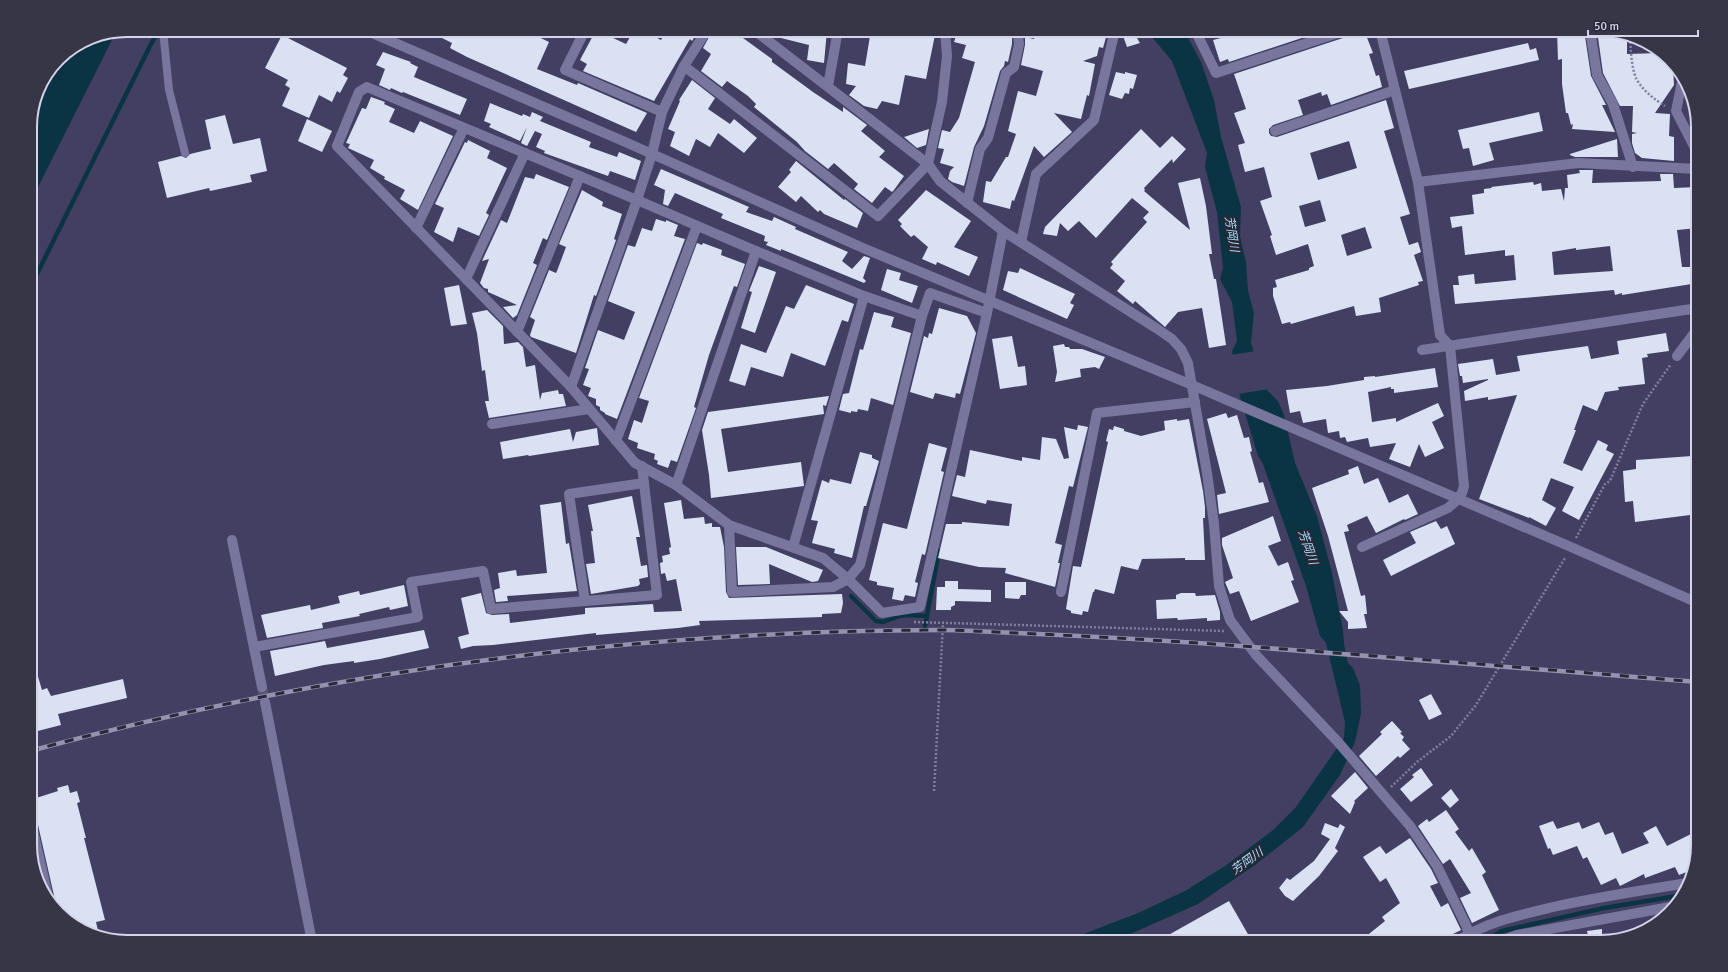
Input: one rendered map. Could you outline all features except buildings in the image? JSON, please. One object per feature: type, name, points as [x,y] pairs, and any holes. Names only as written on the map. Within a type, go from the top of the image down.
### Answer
[{"type":"street","points":[[381,37],[652,154],[863,248],[1192,385],[1571,547],[1691,601]]},
{"type":"street","points":[[582,37],[565,70],[662,112]]},
{"type":"street","points":[[571,387],[637,200],[652,154],[662,112],[684,66],[703,37]]},
{"type":"street","points":[[771,37],[828,86],[928,164],[940,181],[1003,231],[1156,328],[1172,339],[1181,349],[1188,363],[1195,402],[1214,524],[1218,586],[1230,620],[1237,632],[1256,655],[1338,742],[1410,826],[1437,866],[1469,935]]},
{"type":"street","points":[[828,86],[837,37]]},
{"type":"street","points":[[684,66],[878,216],[928,164],[942,102],[947,56],[946,37]]},
{"type":"street","points":[[967,202],[980,149],[988,138],[1006,73],[1014,67],[1019,44],[1018,37]]},
{"type":"street","points":[[1021,242],[1036,174],[1094,120],[1113,37]]},
{"type":"street","points":[[1199,37],[1216,73],[1326,37]]},
{"type":"street","points":[[1362,547],[1448,508],[1459,499],[1464,486],[1450,346],[1440,334],[1418,182],[1382,37]]},
{"type":"street","points":[[1591,37],[1597,75],[1613,104],[1633,166]]},
{"type":"street","points":[[922,316],[864,296],[367,88],[360,92],[337,146],[571,387],[635,463],[676,485],[729,525],[823,558],[848,579],[882,613],[920,607],[987,313],[1003,231]]},
{"type":"street","points":[[1275,131],[1395,90]]},
{"type":"street","points":[[1684,92],[1676,111],[1691,140]]},
{"type":"street","points":[[416,228],[464,128]]},
{"type":"street","points":[[466,279],[525,153]]},
{"type":"street","points":[[1418,182],[1578,163],[1691,169]]},
{"type":"street","points":[[517,332],[580,176]]},
{"type":"street","points":[[616,441],[698,226]]},
{"type":"street","points":[[676,485],[756,251]]},
{"type":"street","points":[[729,525],[732,592],[833,587],[848,579],[860,565],[922,316],[930,293],[987,313]]},
{"type":"street","points":[[793,547],[864,296]]},
{"type":"street","points":[[1422,350],[1691,309]]},
{"type":"street","points":[[1677,356],[1691,337]]},
{"type":"street","points":[[1061,592],[1097,413],[1195,402]]},
{"type":"street","points":[[492,424],[589,409]]},
{"type":"street","points":[[254,647],[418,617],[411,582],[483,571],[491,609],[657,595],[642,466]]},
{"type":"street","points":[[585,601],[569,494],[644,483]]},
{"type":"street","points":[[232,540],[262,687]]},
{"type":"street","points":[[265,702],[311,935]]},
{"type":"street","points":[[1476,935],[1510,917],[1600,897],[1682,884]]},
{"type":"street","points":[[1517,935],[1666,908]]},
{"type":"lane","points":[[164,37],[169,90],[185,153]]},
{"type":"path","points":[[1630,42],[1636,78],[1659,103],[1676,111]]},
{"type":"path","points":[[1384,794],[1418,762],[1451,736],[1476,705],[1571,547],[1605,484],[1610,481],[1643,404],[1677,356]]},
{"type":"path","points":[[921,622],[1237,632]]},
{"type":"path","points":[[934,791],[943,623]]},
{"type":"water","name":"芳岡川","points":[[1152,37],[1188,37],[1201,62],[1214,100],[1221,137],[1241,207],[1240,237],[1246,262],[1248,291],[1254,313],[1251,342],[1262,385],[1278,401],[1284,415],[1295,463],[1317,516],[1332,573],[1348,663],[1353,668],[1360,685],[1361,713],[1355,742],[1340,775],[1303,827],[1255,865],[1198,904],[1128,935],[1081,935],[1138,913],[1185,891],[1225,866],[1272,831],[1296,807],[1344,738],[1345,722],[1326,643],[1320,636],[1306,586],[1263,464],[1258,456],[1240,397],[1232,351],[1237,341],[1232,302],[1220,279],[1223,268],[1217,212],[1205,167],[1207,153],[1172,61]]},
{"type":"water","points":[[113,38],[37,189],[37,121],[40,104],[46,87],[59,68],[72,56],[92,44]]},
{"type":"pier","points":[[1256,351],[1264,384],[1269,389],[1238,394],[1230,355]]},
{"type":"waterway","points":[[37,274],[155,37]]},
{"type":"waterway","points":[[925,626],[939,551]]},
{"type":"waterway","points":[[851,596],[876,621],[883,622],[899,616],[908,615],[927,616]]},
{"type":"waterway","points":[[1495,935],[1502,931],[1604,908],[1674,897]]},
{"type":"tunnel","points":[[262,687],[265,702]]},
{"type":"railway","points":[[37,749],[141,723],[254,698],[367,678],[481,661],[595,648],[710,638],[825,632],[949,630],[1121,638],[1521,667],[1691,681]]}]
